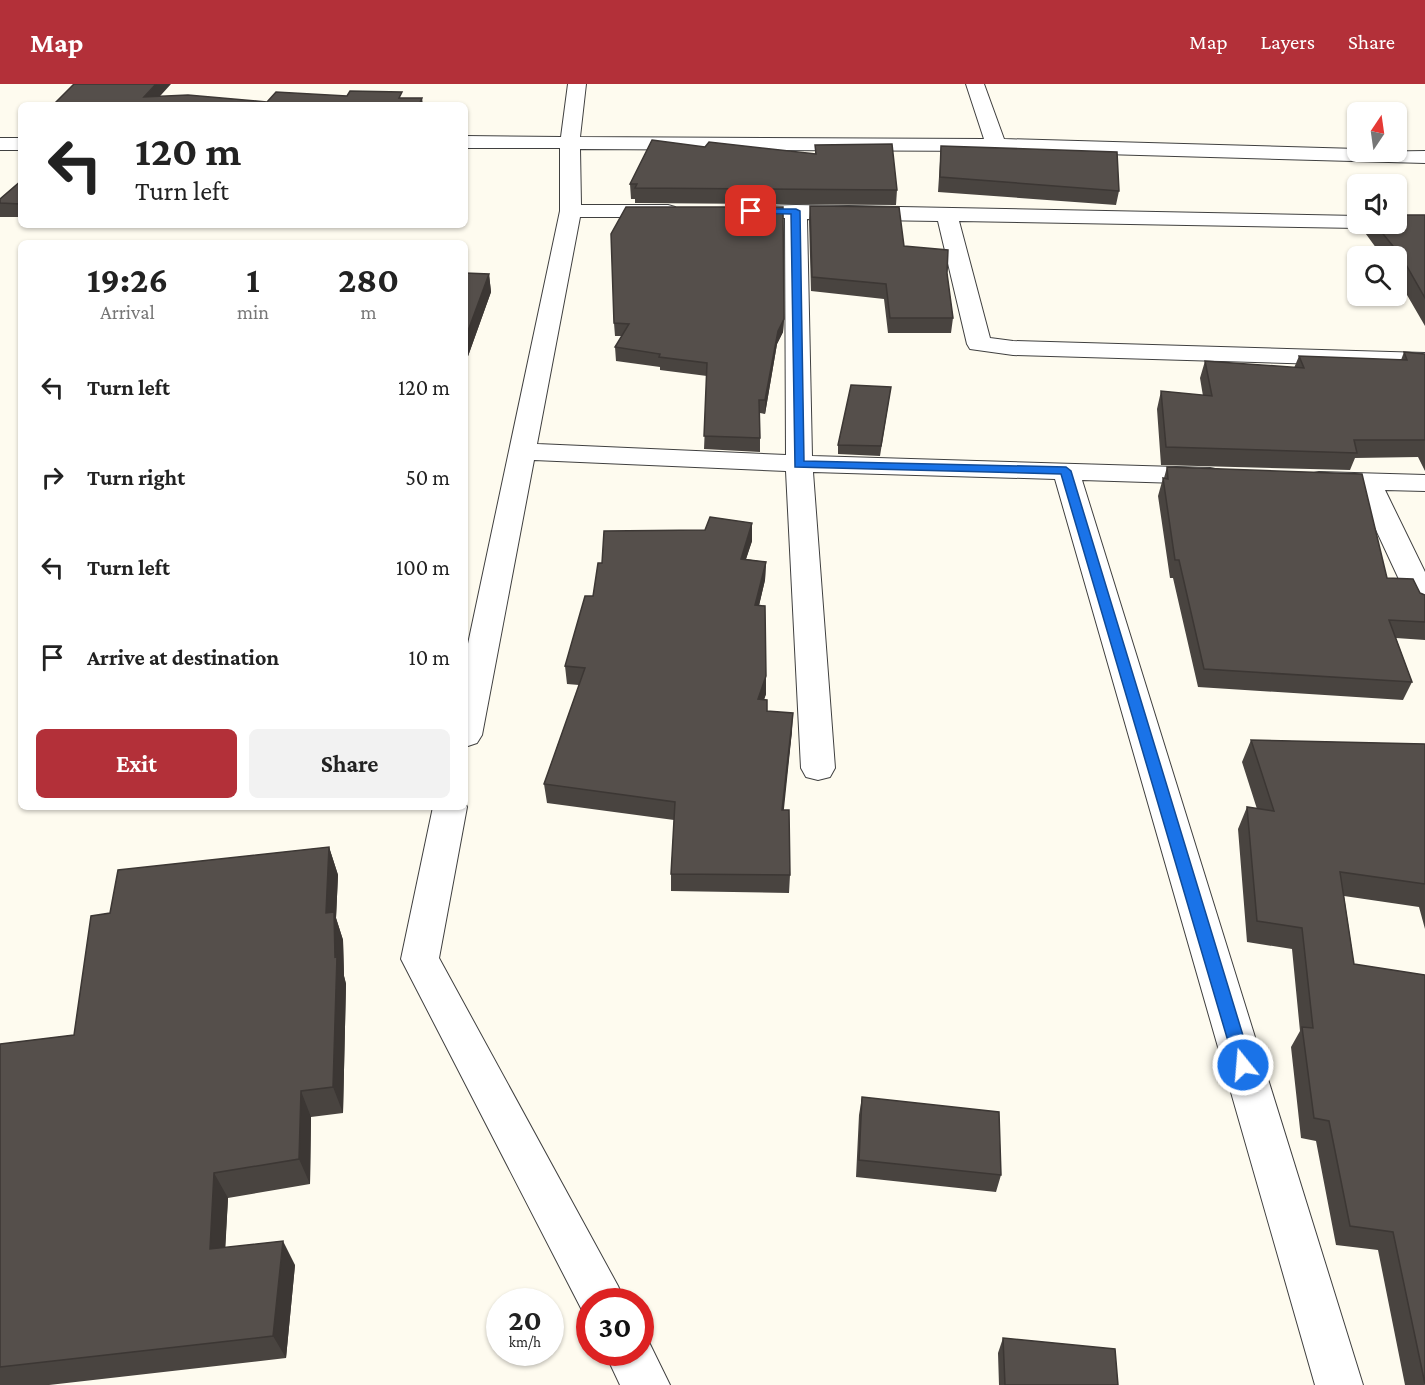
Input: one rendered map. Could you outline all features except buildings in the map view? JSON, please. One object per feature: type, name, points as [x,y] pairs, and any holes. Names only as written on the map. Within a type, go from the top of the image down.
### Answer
[{"type":"street","points":[[468,720],[571,212],[570,141],[577,84]]},
{"type":"street","points":[[975,84],[996,145]]},
{"type":"street","points":[[468,142],[996,145],[1425,157]]},
{"type":"street","points":[[0,144],[18,144]]},
{"type":"street","points":[[571,212],[689,211]]},
{"type":"street","points":[[713,211],[1347,222]]},
{"type":"street","points":[[796,211],[799,464],[818,768]]},
{"type":"street","points":[[946,214],[980,344],[1013,348],[1425,360]]},
{"type":"street","points":[[522,452],[799,464],[1240,477]]},
{"type":"street","points":[[1066,471],[1339,1385]]},
{"type":"street","points":[[1286,479],[1425,483]]},
{"type":"street","points":[[1367,482],[1425,603]]},
{"type":"street","points":[[449,810],[420,959],[595,1288]]},
{"type":"street","points":[[636,1366],[646,1385]]},
{"type":"route","points":[[751,211],[796,211],[799,464],[1066,471],[1243,1065]]}]
